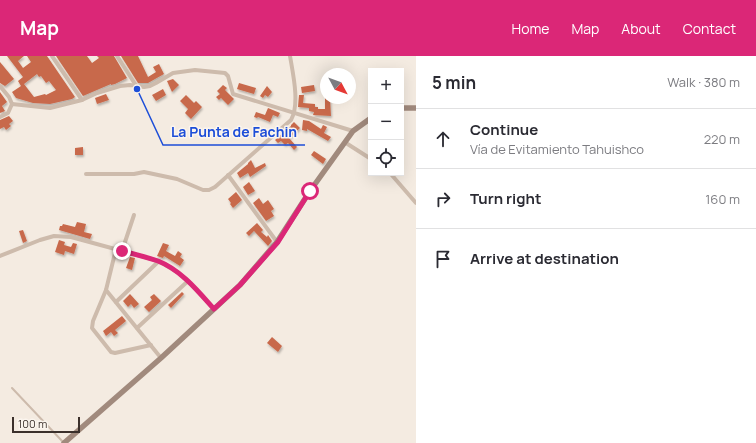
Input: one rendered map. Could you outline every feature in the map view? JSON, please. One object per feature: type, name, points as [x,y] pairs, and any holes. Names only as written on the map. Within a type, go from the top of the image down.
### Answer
[{"type":"main road","points":[[404,108],[416,108]]},
{"type":"main road","points":[[64,443],[161,358],[240,285],[278,242],[310,191],[346,143],[353,131],[368,120]]},
{"type":"street","points":[[52,56],[82,100]]},
{"type":"street","points":[[117,56],[137,87]]},
{"type":"street","points":[[86,174],[134,174],[144,172],[165,175],[203,190],[209,190],[215,187],[286,125],[295,113],[294,84],[290,56]]},
{"type":"street","points":[[12,104],[50,108],[82,100],[97,93],[120,86],[130,85],[144,87],[156,83],[173,73],[194,70],[225,73],[228,76],[233,94],[353,131]]},
{"type":"street","points":[[0,86],[9,97],[12,104],[8,113],[0,117]]},
{"type":"street","points":[[346,143],[368,157]]},
{"type":"street","points":[[228,175],[278,242]]},
{"type":"street","points":[[393,176],[416,203]]},
{"type":"street","points":[[122,251],[134,215]]},
{"type":"street","points":[[0,256],[54,236],[71,237],[159,261],[188,281],[214,309]]},
{"type":"street","points":[[116,249],[106,290],[93,321],[92,328],[111,352],[116,353],[151,345]]},
{"type":"street","points":[[116,302],[159,261]]},
{"type":"street","points":[[137,328],[188,281]]},
{"type":"street","points":[[106,290],[161,358]]},
{"type":"lane","points":[[12,388],[64,443]]},
{"type":"building","points":[[7,56],[24,56],[18,61],[23,68],[31,62],[27,56],[47,56],[75,97],[50,104],[33,103],[16,98],[12,92],[21,86],[18,81],[23,77]],"holes":[[[37,74],[39,77],[41,76],[46,83],[49,81],[56,90],[46,95],[34,97],[24,84]]]},
{"type":"building","points":[[56,56],[87,56],[92,63],[99,58],[97,56],[114,56],[127,78],[83,96]]},
{"type":"building","points":[[121,56],[138,56],[148,77],[156,72],[153,67],[159,64],[164,74],[148,83],[138,83]]},
{"type":"building","points":[[0,62],[14,79],[5,86],[0,83]]},
{"type":"building","points":[[173,79],[179,85],[172,92],[167,81]]},
{"type":"building","points":[[239,83],[256,88],[254,94],[237,89]]},
{"type":"building","points":[[223,85],[227,88],[225,90],[234,99],[228,105],[221,98],[219,100],[216,97],[220,94],[217,91]]},
{"type":"building","points":[[314,85],[315,91],[302,93],[301,87]]},
{"type":"building","points":[[267,86],[272,92],[268,97],[265,95],[263,98],[260,96]]},
{"type":"building","points":[[163,89],[166,95],[156,101],[152,95]]},
{"type":"building","points":[[0,92],[7,102],[2,106],[5,111],[0,113]]},
{"type":"building","points":[[106,94],[109,100],[97,104],[95,98]]},
{"type":"building","points":[[186,95],[194,103],[196,101],[202,107],[191,119],[185,113],[188,109],[180,101]]},
{"type":"building","points":[[299,95],[304,95],[303,103],[315,104],[315,107],[318,107],[318,109],[325,109],[325,104],[330,104],[331,116],[313,115],[314,112],[309,111],[309,108],[298,107]]},
{"type":"building","points":[[268,108],[280,113],[278,117],[273,115],[270,122],[254,117],[256,112],[265,115]]},
{"type":"building","points":[[9,116],[13,121],[9,124],[11,126],[6,130],[4,127],[0,129],[0,120]]},
{"type":"building","points":[[303,120],[309,121],[321,129],[323,125],[327,127],[324,133],[331,137],[328,141],[307,129],[307,131],[302,130]]},
{"type":"building","points":[[294,122],[300,128],[289,138],[297,147],[294,150],[288,143],[285,145],[281,141],[278,143],[275,140]]},
{"type":"building","points":[[83,147],[83,155],[75,155],[75,148]]},
{"type":"building","points":[[314,151],[326,159],[323,164],[311,155]]},
{"type":"building","points":[[251,160],[255,168],[265,163],[266,166],[250,177],[248,173],[240,178],[237,173]]},
{"type":"building","points":[[249,182],[255,191],[248,195],[243,187]]},
{"type":"building","points":[[236,192],[242,200],[233,208],[228,199]]},
{"type":"building","points":[[259,198],[263,204],[268,200],[274,209],[271,211],[274,216],[266,221],[253,203]]},
{"type":"building","points":[[77,222],[86,224],[84,232],[92,234],[90,239],[59,230],[60,226],[63,224],[75,227]]},
{"type":"building","points":[[257,223],[263,230],[261,232],[267,237],[268,235],[272,241],[268,246],[254,231],[249,236],[246,233]]},
{"type":"building","points":[[23,230],[27,241],[23,243],[19,231]]},
{"type":"building","points":[[59,240],[65,242],[64,245],[71,247],[73,243],[77,244],[74,254],[65,251],[64,255],[55,252]]},
{"type":"building","points":[[163,243],[169,245],[166,251],[175,256],[178,251],[182,254],[180,257],[184,260],[180,266],[164,256],[163,258],[157,256]]},
{"type":"building","points":[[130,257],[135,258],[132,270],[126,268]]},
{"type":"building","points":[[182,292],[184,294],[171,308],[168,305]]},
{"type":"building","points":[[130,294],[139,304],[134,308],[131,304],[128,307],[123,301]]},
{"type":"building","points":[[154,294],[161,301],[149,312],[144,307],[152,300],[150,297]]},
{"type":"building","points":[[122,316],[126,321],[115,330],[118,333],[114,336],[111,332],[106,336],[103,331]]},
{"type":"building","points":[[272,337],[282,346],[278,352],[267,343]]},
{"type":"place","name":"La Punta de Fachin","points":[[137,89]]},
{"type":"route","points":[[122,251],[159,261],[168,266],[188,281],[214,309],[240,285],[278,242],[310,191]]}]
